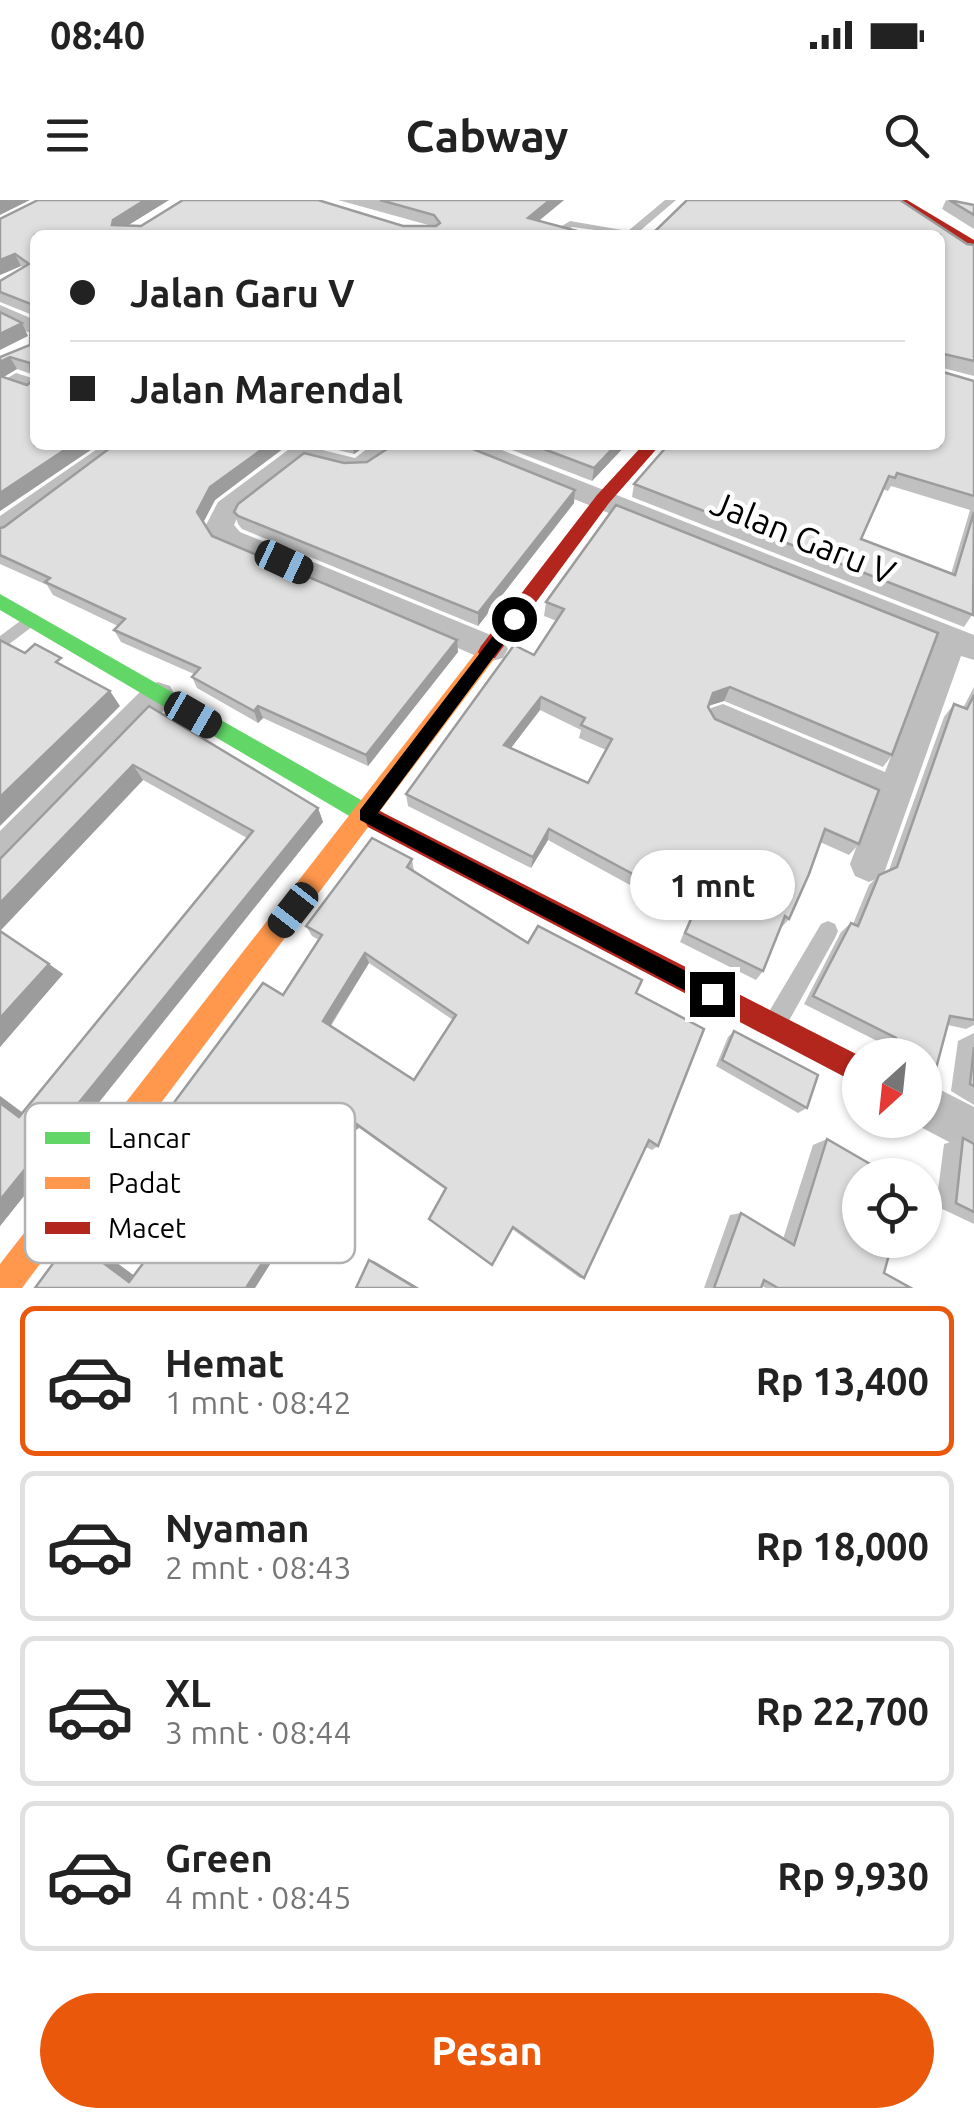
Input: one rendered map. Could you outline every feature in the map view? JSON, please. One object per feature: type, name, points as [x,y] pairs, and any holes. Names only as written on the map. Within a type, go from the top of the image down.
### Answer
[{"type":"street","points":[[898,200],[974,246]]},
{"type":"street","points":[[934,200],[974,222]]},
{"type":"street","points":[[0,312],[30,326]]},
{"type":"street","points":[[0,530],[113,450]]},
{"type":"street","points":[[382,450],[360,468],[301,453],[228,509],[219,528],[230,539],[492,649]]},
{"type":"street","name":"Jalan Garu V","points":[[478,450],[963,643]]},
{"type":"street","points":[[144,1103],[603,498],[647,450]]},
{"type":"street","points":[[0,601],[366,815],[842,1062]]},
{"type":"street","points":[[868,864],[895,793],[963,643]]},
{"type":"street","points":[[0,857],[158,695]]},
{"type":"street","points":[[724,718],[895,793]]},
{"type":"street","points":[[942,1115],[974,1132]]},
{"type":"street","points":[[2,1288],[25,1258]]},
{"type":"lane","points":[[635,230],[671,200]]},
{"type":"lane","points":[[560,230],[570,224],[606,230]]},
{"type":"lane","points":[[0,645],[31,620]]},
{"type":"lane","points":[[773,1026],[828,932]]},
{"type":"building","points":[[38,200],[145,200],[113,220],[112,225],[141,226],[183,200],[318,200],[403,226],[436,226],[440,223],[434,215],[380,200],[550,200],[528,218],[573,230],[30,230],[30,304],[0,292],[0,281],[29,264],[15,254],[0,260],[0,219]]},
{"type":"building","points":[[687,200],[900,200],[974,245],[974,361],[945,354],[945,230],[656,230]]},
{"type":"building","points":[[949,200],[974,205],[974,215]]},
{"type":"building","points":[[0,312],[22,323],[0,334]]},
{"type":"building","points":[[30,345],[30,363],[10,357],[0,362],[0,357]]},
{"type":"building","points":[[945,373],[974,381],[974,496],[897,473],[895,478],[889,476],[861,539],[955,575],[974,512],[973,615],[634,484],[664,450],[945,450]]},
{"type":"building","points":[[0,376],[30,383],[30,450],[64,450],[0,493]]},
{"type":"building","points":[[107,450],[261,450],[210,487],[197,512],[212,536],[457,640],[366,755],[258,706],[254,711],[192,677],[200,668],[114,630],[125,619],[45,582],[50,578],[0,555],[0,528]]},
{"type":"building","points":[[385,450],[475,450],[575,490],[478,613],[234,512],[238,504],[304,453],[344,463],[367,462]]},
{"type":"building","points":[[546,450],[611,450],[594,468]]},
{"type":"building","points":[[616,505],[938,633],[892,755],[730,687],[713,693],[708,707],[715,719],[879,790],[859,844],[825,829],[809,874],[789,919],[785,916],[763,971],[685,933],[696,908],[549,829],[533,857],[406,794],[514,645],[534,655],[564,609],[546,602]],"holes":[[[541,697],[585,718],[581,725],[612,739],[588,783],[504,745]]]},
{"type":"building","points":[[0,640],[25,653],[35,644],[61,658],[56,662],[110,691],[0,797]]},
{"type":"building","points":[[974,695],[974,1020],[950,1016],[942,1046],[942,1038],[896,1038],[813,996],[851,923],[858,926],[879,875],[897,867],[954,704],[967,709]]},
{"type":"building","points":[[149,706],[318,808],[79,1103],[30,1103],[253,831],[133,765],[0,903],[0,859]]},
{"type":"building","points":[[372,838],[412,859],[407,867],[528,943],[538,926],[642,980],[636,993],[704,1029],[658,1146],[649,1140],[584,1278],[513,1227],[492,1265],[429,1219],[446,1188],[355,1123],[355,1103],[174,1103],[263,983],[283,995],[322,935],[306,926]],"holes":[[[365,953],[456,1015],[414,1080],[323,1021]]]},
{"type":"building","points":[[0,931],[49,964],[0,1018]]},
{"type":"building","points":[[734,1031],[818,1075],[807,1108],[722,1060]]},
{"type":"building","points":[[974,1047],[974,1086],[970,1084]]},
{"type":"building","points":[[0,1103],[19,1117],[25,1110],[25,1169],[0,1200]]},
{"type":"building","points":[[963,1138],[974,1144],[974,1212],[956,1203]]},
{"type":"building","points":[[827,1139],[860,1158],[842,1158],[842,1258],[888,1258],[884,1273],[911,1288],[778,1288],[764,1280],[761,1288],[714,1288],[741,1213],[794,1245]]},
{"type":"building","points":[[369,1260],[416,1288],[356,1288]]},
{"type":"building","points":[[53,1263],[103,1263],[129,1282],[143,1263],[262,1263],[246,1288],[35,1288]]},
{"type":"traffic: fast","points":[[0,601],[376,820]]},
{"type":"traffic: slow","points":[[143,1103],[488,652]]},
{"type":"traffic: slow","points":[[2,1288],[25,1258]]},
{"type":"traffic: jam","points":[[899,200],[974,246]]},
{"type":"traffic: jam","points":[[488,652],[603,499],[647,450]]},
{"type":"traffic: jam","points":[[376,820],[842,1062]]},
{"type":"route","points":[[514,619],[366,815],[712,994]]}]
